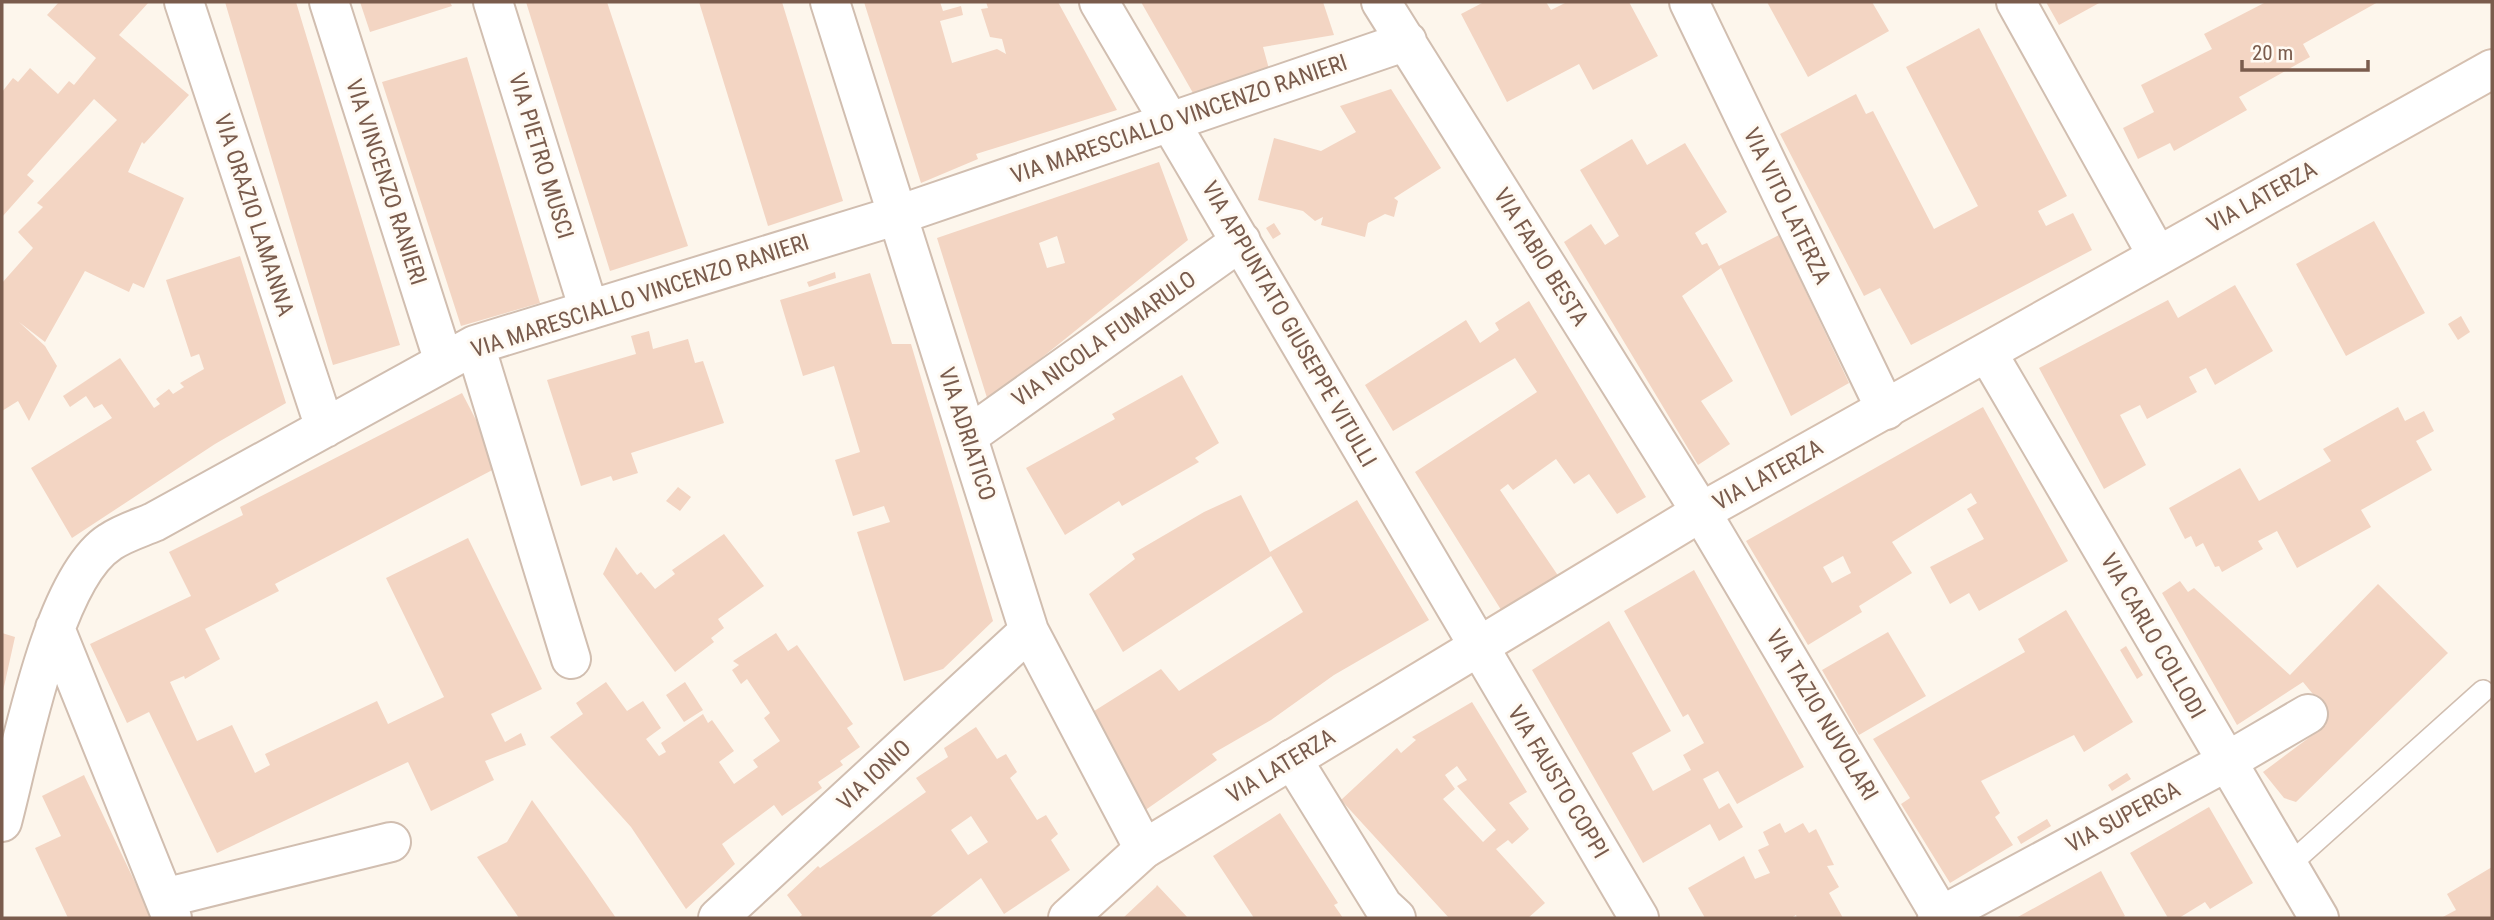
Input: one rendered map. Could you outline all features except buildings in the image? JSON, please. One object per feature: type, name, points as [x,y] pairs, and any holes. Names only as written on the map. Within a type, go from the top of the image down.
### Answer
[{"type":"street","name":"VIA ORAZIO LAMANNA","points":[[184,2],[325,428]]},
{"type":"street","name":"VIA VINCENZO RANIERI","points":[[329,2],[571,659]]},
{"type":"street","name":"VIA PIETRO MUSCI","points":[[493,2],[589,310]]},
{"type":"street","name":"VIA ADRIATICO","points":[[830,2],[1029,631],[1144,849]]},
{"type":"street","name":"VIA APPUNTATO GIUSEPPE VITULLI","points":[[1099,2],[1478,646]]},
{"type":"street","name":"VIA FABIO BESTA","points":[[1381,2],[1701,512]]},
{"type":"street","name":"VIA VITO LATERZA","points":[[1689,2],[1886,410]]},
{"type":"street","points":[[2016,2],[2157,255]]},
{"type":"street","name":"VIA MARESCIALLO VINCENZO RANIERI","points":[[2,822],[55,628],[85,567],[109,542],[154,522],[459,354],[589,310],[898,215],[1406,41]]},
{"type":"street","name":"VIA LATERZA","points":[[1068,918],[1144,849],[1701,512],[1988,354],[2157,255],[2492,69]]},
{"type":"street","name":"VIA NICOLA FUMARULO","points":[[968,436],[1241,241]]},
{"type":"street","name":"VIA CARLO COLLODI","points":[[1988,354],[2319,918]]},
{"type":"street","name":"VIA TAZIO NUVOLARI","points":[[1701,512],[1940,917]]},
{"type":"street","points":[[55,628],[168,908],[391,842]]},
{"type":"street","name":"VIA IONIO","points":[[718,918],[1029,631]]},
{"type":"street","name":"VIA FAUSTO COPPI","points":[[1478,646],[1639,918]]},
{"type":"street","name":"VIA SUPERGA","points":[[1940,917],[2226,762],[2308,714]]},
{"type":"street","points":[[1292,759],[1383,906],[1396,918]]},
{"type":"lane","points":[[2289,865],[2483,691]]}]
